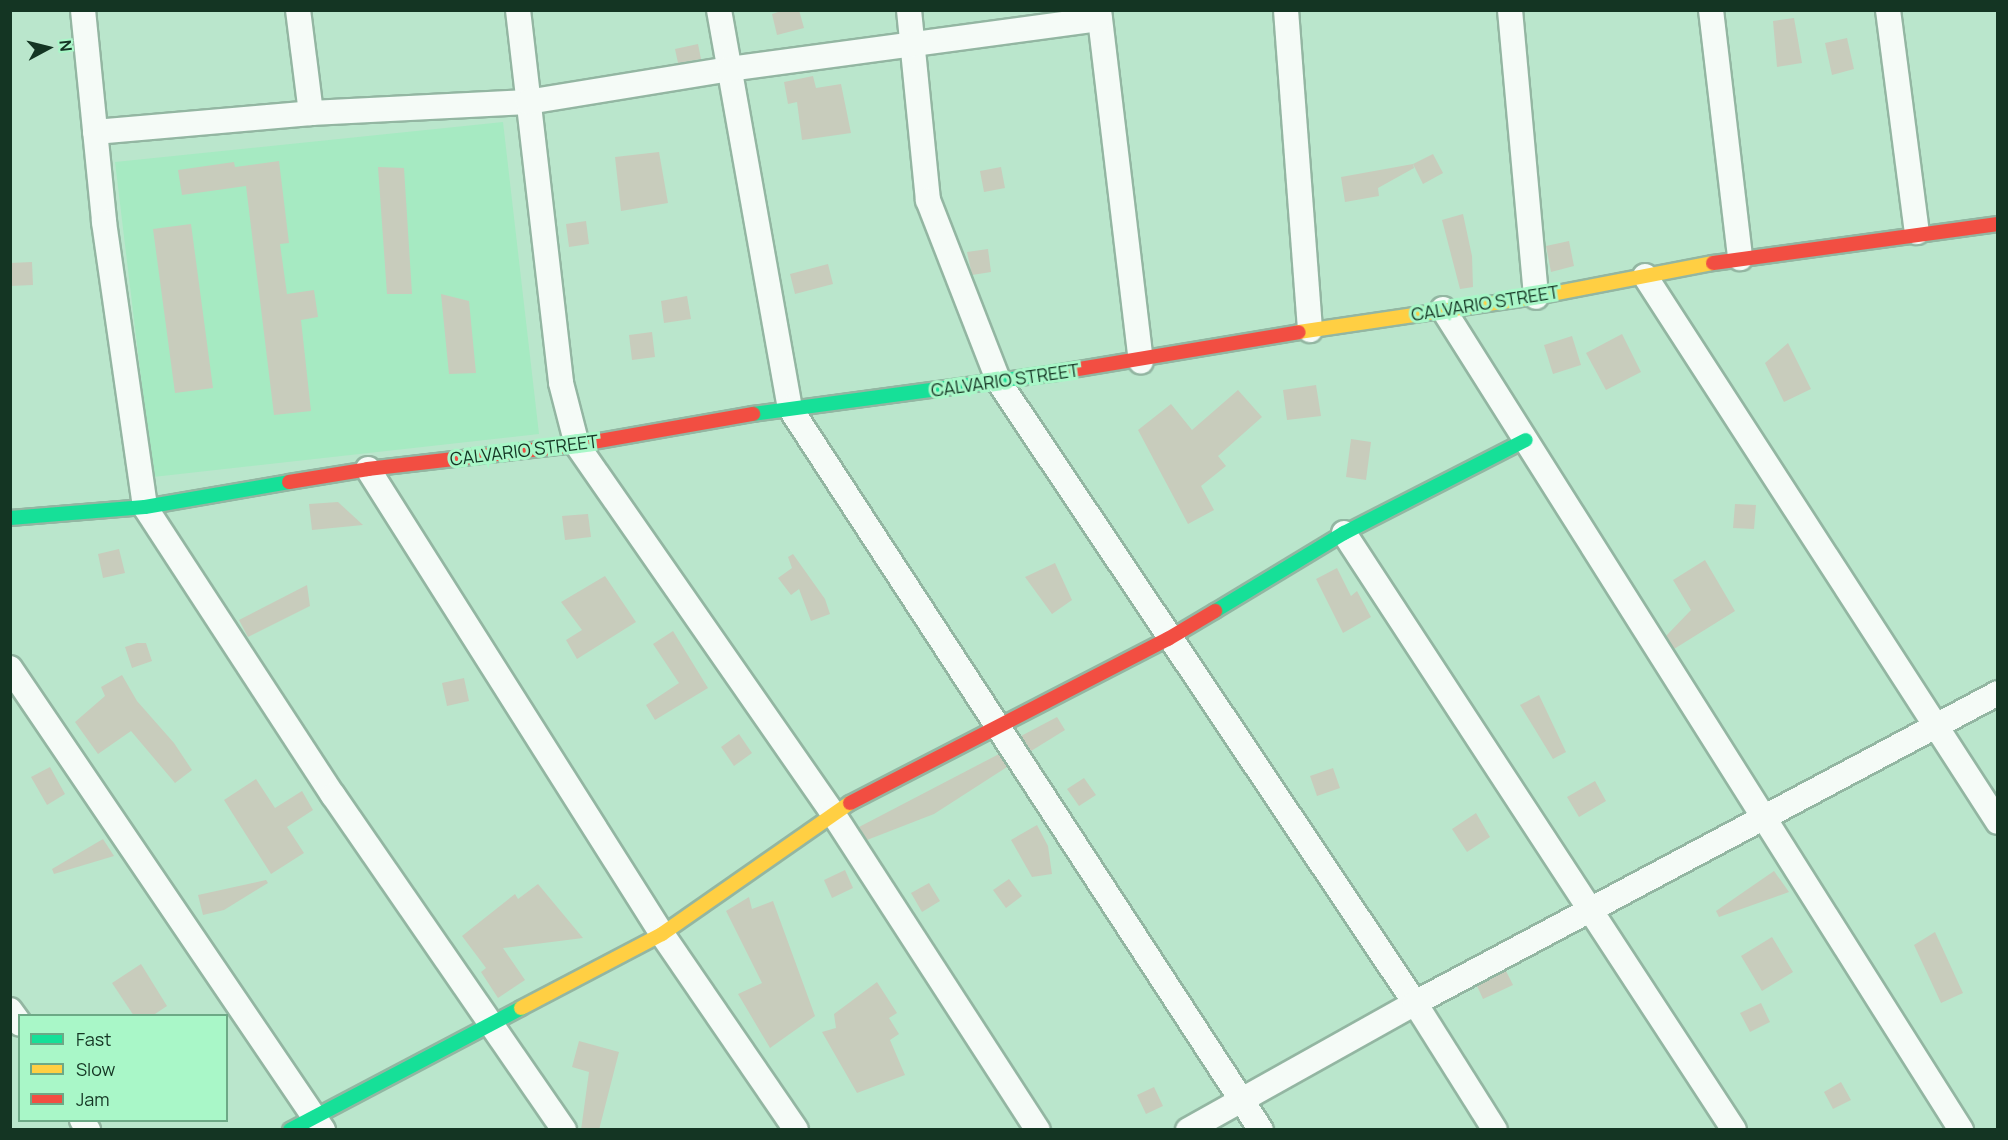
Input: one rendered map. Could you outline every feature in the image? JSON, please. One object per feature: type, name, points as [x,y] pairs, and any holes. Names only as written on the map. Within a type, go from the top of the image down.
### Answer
[{"type":"street","points":[[83,10],[95,132],[145,507],[333,795],[493,1022],[564,1130]]},
{"type":"street","points":[[298,10],[311,113]]},
{"type":"street","points":[[518,10],[561,383],[577,445],[832,812],[1038,1130]]},
{"type":"street","points":[[719,10],[790,408],[1261,1130]]},
{"type":"street","points":[[909,10],[928,200],[999,382],[1168,639],[1415,1003],[1495,1130]]},
{"type":"street","points":[[1286,10],[1310,330]]},
{"type":"street","points":[[1510,10],[1536,297]]},
{"type":"street","points":[[1711,10],[1740,258]]},
{"type":"street","points":[[1888,10],[1917,232]]},
{"type":"street","points":[[95,132],[311,113],[528,102],[729,69],[914,44],[1100,15],[1141,361]]},
{"type":"street","name":"CALVARIO STREET","points":[[10,518],[145,507],[368,468],[577,445],[790,408],[999,382],[1141,361],[1310,330],[1536,297],[1740,258],[1917,232],[1998,224]]},
{"type":"street","points":[[1645,276],[1935,728],[1998,822]]},
{"type":"street","points":[[1443,309],[1961,1130]]},
{"type":"street","points":[[290,1130],[318,1123],[493,1022],[662,934],[832,812],[1168,639],[1344,533],[1526,440]]},
{"type":"street","points":[[368,468],[662,934],[796,1130]]},
{"type":"street","points":[[1344,533],[1734,1130]]},
{"type":"street","points":[[10,668],[318,1123]]},
{"type":"street","points":[[1188,1130],[1415,1003],[1998,693]]},
{"type":"shaded area","points":[[503,122],[539,434],[153,477],[115,162]]},
{"type":"building","points":[[784,10],[799,10],[804,28],[777,35],[772,14]]},
{"type":"building","points":[[1794,18],[1802,63],[1777,67],[1773,21]]},
{"type":"building","points":[[1847,38],[1854,69],[1832,75],[1825,43]]},
{"type":"building","points":[[698,44],[701,59],[678,63],[675,49]]},
{"type":"building","points":[[813,76],[816,88],[841,84],[851,133],[802,140],[797,102],[788,104],[784,82]]},
{"type":"building","points":[[659,152],[668,203],[621,211],[615,157]]},
{"type":"building","points":[[1433,154],[1443,173],[1423,184],[1413,164]]},
{"type":"building","points":[[279,161],[289,243],[280,244],[287,294],[314,290],[318,317],[301,320],[311,411],[274,415],[246,186],[182,195],[178,170],[234,162],[235,167]]},
{"type":"building","points":[[1413,164],[1414,168],[1378,188],[1379,196],[1345,202],[1341,177]]},
{"type":"building","points":[[378,167],[404,168],[412,294],[387,294]]},
{"type":"building","points":[[1001,167],[1005,188],[984,192],[980,171]]},
{"type":"building","points":[[1463,214],[1472,256],[1473,287],[1460,289],[1442,220]]},
{"type":"building","points":[[586,221],[589,244],[569,247],[566,224]]},
{"type":"building","points":[[191,224],[213,388],[175,393],[153,229]]},
{"type":"building","points":[[1569,241],[1574,266],[1551,272],[1546,246]]},
{"type":"building","points":[[988,249],[991,272],[972,275],[967,252]]},
{"type":"building","points":[[32,262],[33,285],[10,286],[10,263]]},
{"type":"building","points":[[828,264],[833,284],[795,294],[790,274]]},
{"type":"building","points":[[441,294],[469,301],[476,373],[449,374]]},
{"type":"building","points":[[687,296],[691,319],[664,323],[661,301]]},
{"type":"building","points":[[652,332],[655,357],[632,360],[629,335]]},
{"type":"building","points":[[1622,334],[1641,372],[1606,390],[1586,353]]},
{"type":"building","points":[[1572,336],[1581,365],[1553,374],[1544,345]]},
{"type":"building","points":[[1788,343],[1811,389],[1784,402],[1765,363]]},
{"type":"building","points":[[1316,385],[1321,416],[1287,420],[1283,390]]},
{"type":"building","points":[[1238,390],[1262,417],[1218,456],[1226,466],[1201,486],[1214,510],[1188,524],[1138,430],[1171,404],[1192,430]]},
{"type":"building","points":[[1351,439],[1371,442],[1366,480],[1346,477]]},
{"type":"building","points":[[338,502],[363,525],[312,530],[309,504]]},
{"type":"building","points":[[1735,504],[1756,505],[1754,529],[1733,528]]},
{"type":"building","points":[[588,514],[591,537],[565,540],[562,516]]},
{"type":"building","points":[[119,549],[125,573],[103,578],[98,554]]},
{"type":"building","points":[[793,554],[825,599],[830,614],[811,621],[799,589],[791,595],[778,578],[792,568],[788,557]]},
{"type":"building","points":[[1705,560],[1735,611],[1674,649],[1666,636],[1691,610],[1673,580]]},
{"type":"building","points":[[1055,563],[1072,600],[1052,614],[1025,577]]},
{"type":"building","points":[[1337,568],[1351,596],[1357,591],[1371,617],[1343,633],[1316,579]]},
{"type":"building","points":[[605,576],[636,622],[577,659],[566,640],[582,630],[561,602]]},
{"type":"building","points":[[307,585],[310,606],[248,637],[239,620]]},
{"type":"building","points":[[673,631],[708,688],[655,720],[646,705],[679,683],[653,644]]},
{"type":"building","points":[[146,643],[152,661],[132,668],[125,647]]},
{"type":"building","points":[[122,675],[137,701],[174,743],[192,770],[175,783],[131,731],[98,754],[75,722],[105,696],[101,687]]},
{"type":"building","points":[[464,678],[469,701],[447,706],[442,683]]},
{"type":"building","points":[[1539,695],[1566,752],[1553,759],[1520,705]]},
{"type":"building","points":[[1057,717],[1065,730],[1031,751],[1021,736]]},
{"type":"building","points":[[739,734],[752,753],[734,766],[721,747]]},
{"type":"building","points":[[999,754],[1007,767],[934,814],[867,840],[859,827]]},
{"type":"building","points":[[50,767],[65,794],[47,805],[31,777]]},
{"type":"building","points":[[1333,768],[1340,788],[1317,796],[1310,776]]},
{"type":"building","points":[[1084,778],[1096,795],[1079,806],[1067,789]]},
{"type":"building","points":[[256,779],[275,808],[302,791],[313,810],[287,827],[304,853],[271,874],[224,800]]},
{"type":"building","points":[[1595,781],[1606,801],[1579,817],[1567,797]]},
{"type":"building","points":[[1476,813],[1490,837],[1467,852],[1452,829]]},
{"type":"building","points":[[1037,825],[1048,846],[1052,874],[1032,877],[1011,840]]},
{"type":"building","points":[[103,839],[114,856],[54,874],[52,869]]},
{"type":"building","points":[[845,870],[853,888],[832,898],[824,880]]},
{"type":"building","points":[[1774,871],[1789,892],[1719,917],[1716,911]]},
{"type":"building","points":[[1009,879],[1022,896],[1006,908],[993,890]]},
{"type":"building","points":[[266,880],[268,883],[224,910],[203,915],[198,895]]},
{"type":"building","points":[[929,883],[940,901],[922,912],[911,893]]},
{"type":"building","points":[[538,884],[583,938],[503,948],[525,980],[498,998],[481,972],[486,968],[462,936],[515,894],[518,899]]},
{"type":"building","points":[[749,897],[752,909],[773,901],[815,1016],[770,1048],[738,994],[762,983],[726,911]]},
{"type":"building","points":[[1935,932],[1963,993],[1941,1003],[1914,945]]},
{"type":"building","points":[[1772,937],[1793,972],[1762,991],[1741,956]]},
{"type":"building","points":[[141,964],[167,1006],[155,1014],[133,1014],[112,983]]},
{"type":"building","points":[[1506,971],[1513,985],[1483,999],[1477,986]]},
{"type":"building","points":[[877,982],[897,1013],[889,1018],[899,1034],[890,1040],[905,1075],[857,1093],[822,1032],[836,1028],[834,1014]]},
{"type":"building","points":[[1761,1003],[1770,1022],[1750,1032],[1740,1013]]},
{"type":"building","points":[[579,1041],[619,1052],[599,1130],[581,1130],[589,1072],[572,1067]]},
{"type":"building","points":[[1841,1082],[1851,1100],[1833,1109],[1824,1092]]},
{"type":"building","points":[[1154,1087],[1163,1106],[1146,1114],[1137,1095]]},
{"type":"traffic: fast","points":[[753,414],[1055,373]]},
{"type":"traffic: fast","points":[[1215,611],[1344,533],[1526,440]]},
{"type":"traffic: fast","points":[[10,518],[145,507],[289,482]]},
{"type":"traffic: fast","points":[[290,1130],[521,1008]]},
{"type":"traffic: slow","points":[[1299,332],[1536,297],[1713,263]]},
{"type":"traffic: slow","points":[[521,1008],[662,934],[850,803]]},
{"type":"traffic: jam","points":[[1713,263],[1998,224]]},
{"type":"traffic: jam","points":[[1055,373],[1299,332]]},
{"type":"traffic: jam","points":[[289,482],[368,469],[577,445],[753,414]]},
{"type":"traffic: jam","points":[[850,803],[1168,639],[1215,611]]}]
